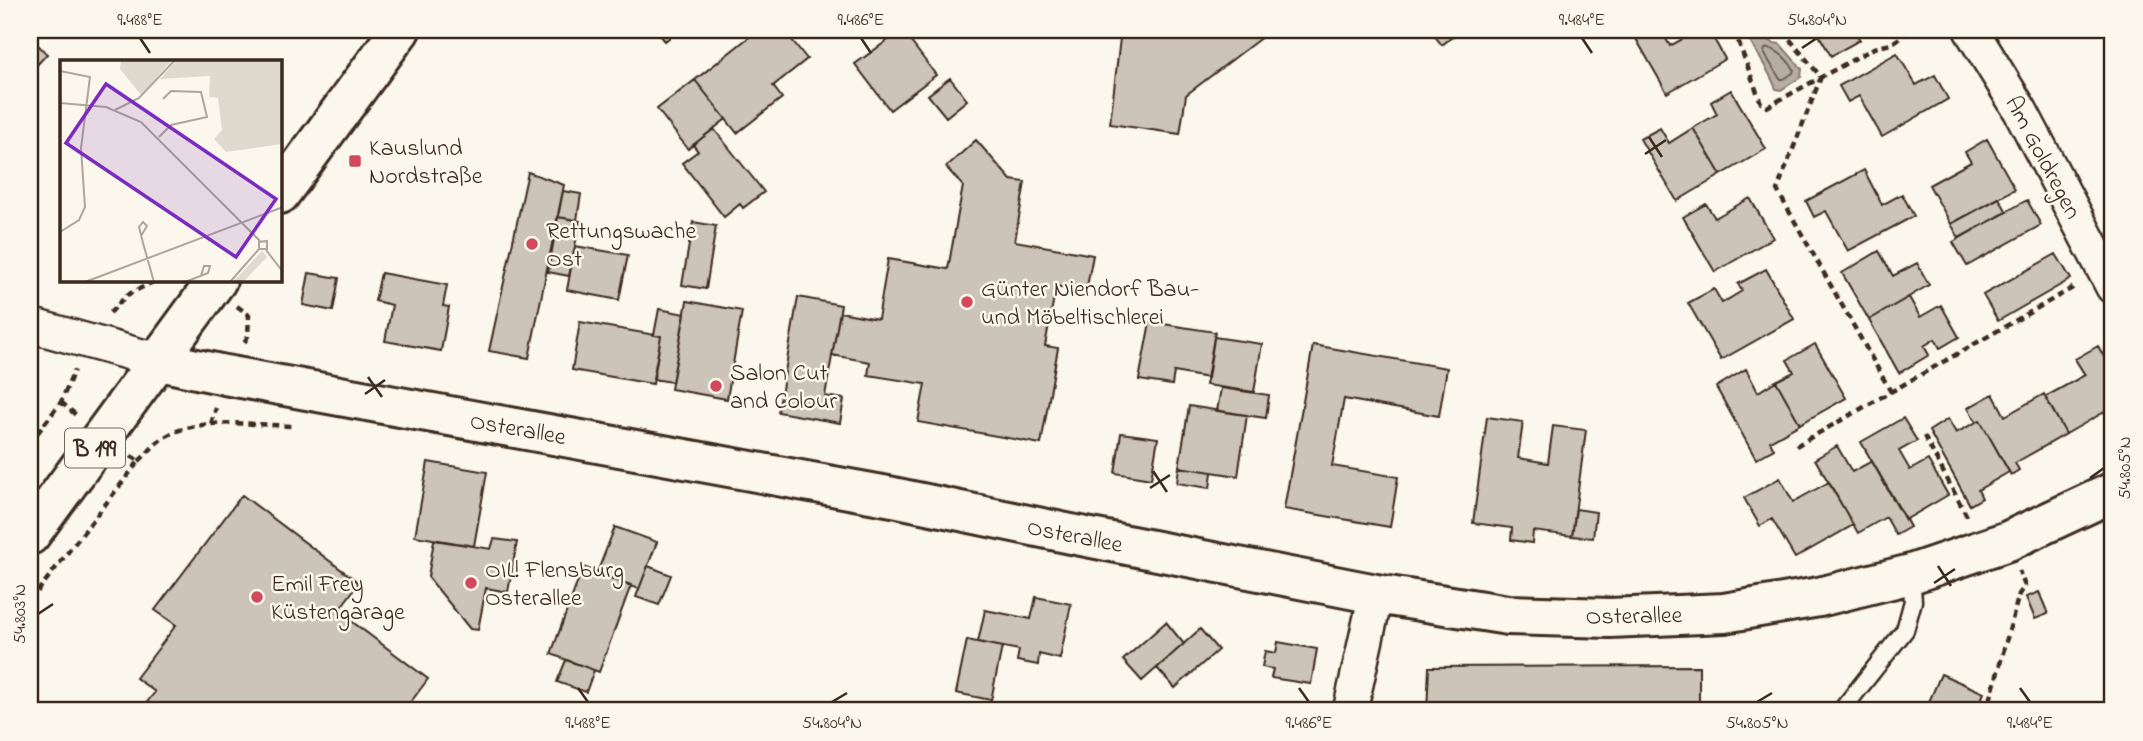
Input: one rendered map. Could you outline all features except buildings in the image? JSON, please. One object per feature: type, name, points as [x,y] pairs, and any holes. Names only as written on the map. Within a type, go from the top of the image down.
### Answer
[{"type":"street","points":[[282,191],[400,30]]},
{"type":"street","name":"Am Goldregen","points":[[1971,30],[2020,110],[2109,278]]},
{"type":"street","name":"B 199","points":[[30,536],[217,282]]},
{"type":"street","name":"Osterallee","points":[[30,325],[225,375],[880,494],[1376,594],[1508,615],[1610,618],[1724,613],[1819,597],[1911,574],[1994,546],[2113,492]]},
{"type":"street","points":[[1350,711],[1376,594]]},
{"type":"lane","points":[[1841,711],[1905,630],[1913,601],[1911,574]]},
{"type":"path","points":[[1734,30],[1739,35],[1761,103],[1767,107],[1874,48],[1891,44],[1911,30]]},
{"type":"path","points":[[1739,35],[1748,30]]},
{"type":"path","points":[[1767,30],[1772,34],[1784,32],[1821,77]]},
{"type":"path","points":[[1821,77],[1777,190],[1891,392]]},
{"type":"path","points":[[1796,446],[1891,392],[2109,278]]},
{"type":"path","points":[[30,443],[61,402]]},
{"type":"path","points":[[139,461],[160,440],[186,427],[211,424],[304,426]]},
{"type":"path","points":[[1924,436],[1967,514],[2025,586],[2020,594],[1991,697],[1984,711]]},
{"type":"water","points":[[1743,30],[1756,30],[1773,43],[1780,44],[1802,69],[1801,77],[1781,90],[1776,89]]},
{"type":"place","name":"Kauslund Nordstraße","points":[[355,161]]},
{"type":"place","name":"Rettungswache Ost","points":[[532,244]]},
{"type":"place","name":"Günter Niendorf Bau- und Möbeltischlerei","points":[[967,302]]},
{"type":"place","name":"Salon Cut and Colour","points":[[716,386]]},
{"type":"place","name":"OIL! Flensburg Osterallee","points":[[471,583]]},
{"type":"place","name":"Emil Frey Küstengarage","points":[[257,597]]}]
